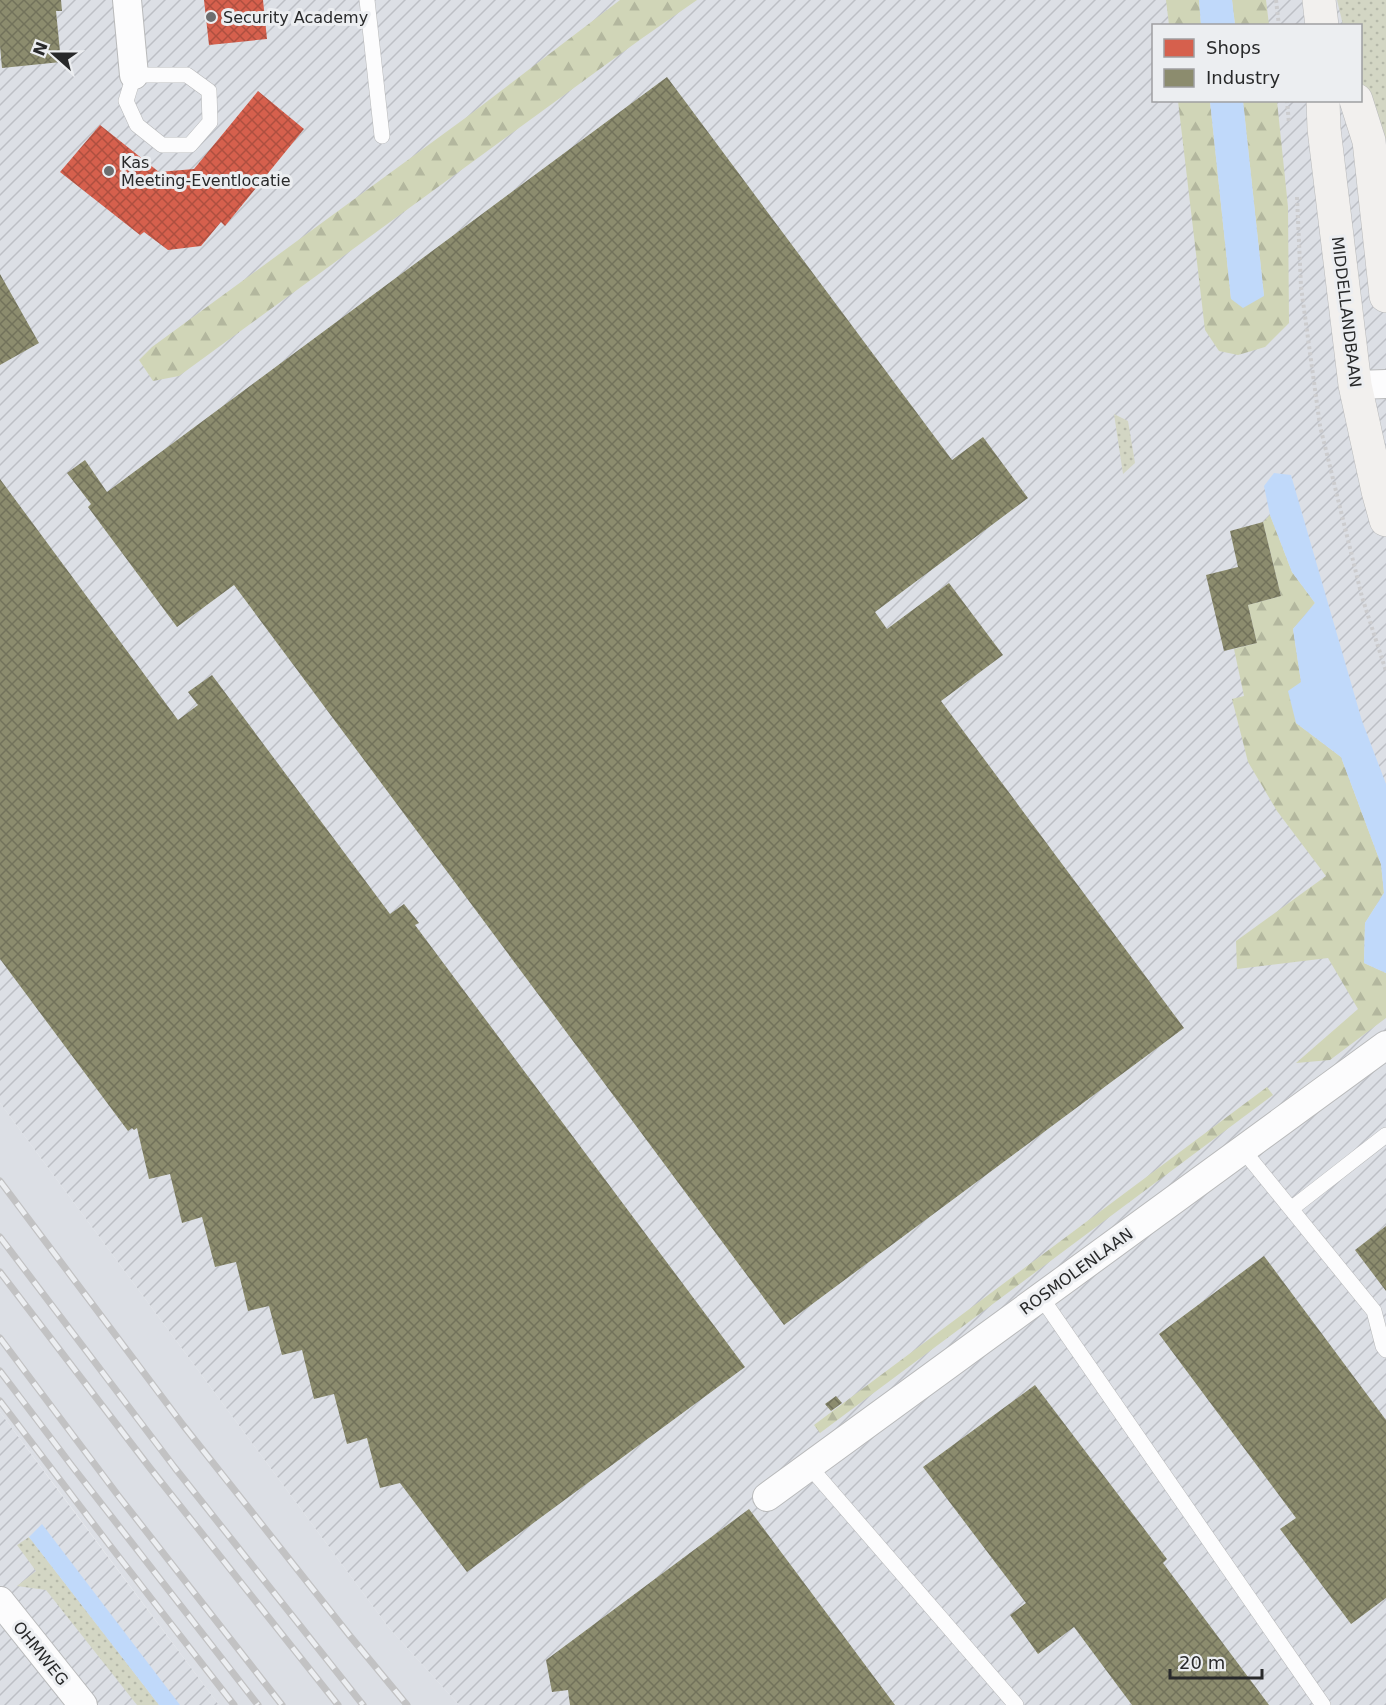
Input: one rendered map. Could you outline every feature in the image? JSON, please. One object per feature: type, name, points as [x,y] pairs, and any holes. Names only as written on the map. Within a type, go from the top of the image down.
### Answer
[{"type":"main road","points":[[1319,0],[1322,24]]},
{"type":"main road","name":"MIDDELLANDBAAN","points":[[1323,102],[1325,141],[1371,385],[1378,491],[1386,520]]},
{"type":"main road","points":[[1357,102],[1369,141],[1386,296]]},
{"type":"street","points":[[123,93],[127,0]]},
{"type":"street","name":"ROSMOLENLAAN","points":[[767,1497],[1386,1045]]},
{"type":"street","name":"OHMWEG","points":[[0,1601],[83,1705]]},
{"type":"lane","points":[[367,0],[381,136]]},
{"type":"lane","points":[[187,75],[209,91],[210,122],[190,145],[162,145],[137,125],[123,93],[187,75]]},
{"type":"lane","points":[[1291,1209],[1386,1135]]},
{"type":"lane","points":[[1243,1150],[1374,1311],[1386,1350]]},
{"type":"lane","points":[[1041,1297],[1323,1705]]},
{"type":"lane","points":[[809,1466],[1016,1705]]},
{"type":"path","points":[[1276,0],[1279,24]]},
{"type":"shaded area","points":[[0,0],[1386,0],[1386,1705],[459,1705],[389,1628],[0,1103]]},
{"type":"shaded area","points":[[0,1103],[389,1628],[459,1705],[219,1705],[0,1412]]},
{"type":"shaded area","points":[[0,1412],[69,1505],[219,1705],[0,1705]]},
{"type":"green space","points":[[620,0],[697,0],[179,376],[153,381],[139,360],[152,347],[468,116]]},
{"type":"green space","points":[[1166,0],[1199,0],[1201,24],[1169,24]]},
{"type":"green space","points":[[1232,0],[1266,0],[1269,24],[1235,24]]},
{"type":"green space","points":[[1337,0],[1386,0],[1386,219],[1376,134],[1362,86],[1362,24],[1343,24]]},
{"type":"green space","points":[[1178,102],[1210,102],[1231,299],[1264,296],[1243,102],[1277,102],[1288,207],[1289,323],[1265,347],[1238,355],[1219,351],[1205,330]]},
{"type":"green space","points":[[1114,414],[1128,421],[1135,463],[1123,474]]},
{"type":"green space","points":[[1270,515],[1292,572],[1315,603],[1293,629],[1301,682],[1296,723],[1341,757],[1381,864],[1384,893],[1365,923],[1364,963],[1386,973],[1386,1018],[1330,1060],[1296,1063],[1358,1009],[1328,958],[1237,969],[1236,941],[1326,876],[1277,811],[1248,762],[1232,699],[1244,696],[1234,649],[1257,643],[1248,605],[1281,596],[1263,522]]},
{"type":"green space","points":[[1267,1087],[1273,1095],[820,1433],[814,1425]]},
{"type":"green space","points":[[29,1537],[159,1705],[137,1705],[46,1590],[17,1586],[36,1571],[17,1545]]},
{"type":"water","points":[[1199,0],[1232,0],[1235,24],[1201,24]]},
{"type":"water","points":[[1210,102],[1243,102],[1264,296],[1243,308],[1231,299]]},
{"type":"water","points":[[1274,473],[1291,475],[1362,721],[1386,784],[1386,973],[1364,963],[1365,923],[1384,893],[1381,864],[1341,757],[1296,723],[1288,691],[1301,682],[1293,629],[1315,603],[1292,572],[1270,515],[1264,486]]},
{"type":"water","points":[[42,1524],[180,1705],[159,1705],[29,1537]]},
{"type":"building: Shops","points":[[204,0],[263,0],[267,39],[209,45]]},
{"type":"building: Shops","name":"Kas Meeting-Eventlocatie","points":[[258,91],[304,129],[225,226],[221,222],[201,246],[168,250],[144,232],[140,235],[60,172],[100,125],[159,172],[194,169]]},
{"type":"building: Industry","points":[[0,0],[61,0],[62,11],[56,11],[61,62],[2,68]]},
{"type":"building: Industry","points":[[667,77],[952,460],[983,437],[1028,498],[875,612],[887,629],[949,583],[1003,655],[941,701],[1184,1028],[784,1325],[234,585],[177,627],[88,507],[91,504],[67,473],[85,460],[107,492]]},
{"type":"building: Industry","points":[[0,274],[39,343],[0,365]]},
{"type":"building: Industry","points":[[0,479],[178,720],[198,705],[188,692],[212,675],[390,914],[404,904],[419,923],[415,925],[745,1367],[467,1572],[400,1483],[380,1488],[367,1438],[347,1444],[334,1394],[314,1399],[302,1350],[282,1355],[269,1306],[248,1311],[236,1262],[215,1267],[202,1217],[182,1223],[170,1174],[149,1179],[137,1128],[128,1131],[0,959]]},
{"type":"building: Industry","points":[[1263,522],[1281,596],[1248,605],[1257,643],[1224,651],[1206,575],[1238,567],[1230,531]]},
{"type":"building: Industry","points":[[1386,1226],[1386,1291],[1355,1250]]},
{"type":"building: Industry","points":[[1264,1256],[1386,1420],[1386,1598],[1351,1624],[1280,1529],[1296,1518],[1159,1334]]},
{"type":"building: Industry","points":[[1035,1385],[1167,1559],[1163,1563],[1269,1705],[1132,1705],[1074,1627],[1038,1654],[1010,1615],[1026,1603],[923,1467]]},
{"type":"building: Industry","points":[[836,1396],[842,1403],[831,1411],[825,1404]]},
{"type":"building: Industry","points":[[749,1509],[895,1705],[570,1705],[568,1690],[552,1692],[546,1660]]},
{"type":"railway","points":[[0,1181],[183,1425],[407,1705]]},
{"type":"railway","points":[[0,1237],[175,1468],[363,1705]]},
{"type":"railway","points":[[0,1272],[150,1468],[338,1705]]},
{"type":"railway","points":[[0,1338],[117,1494],[282,1705]]},
{"type":"railway","points":[[0,1371],[258,1705]]},
{"type":"railway","points":[[0,1401],[234,1705]]},
{"type":"place","name":"Security Academy","points":[[211,17]]},
{"type":"place","name":"Kas Meeting-Eventlocatie","points":[[109,171]]}]
